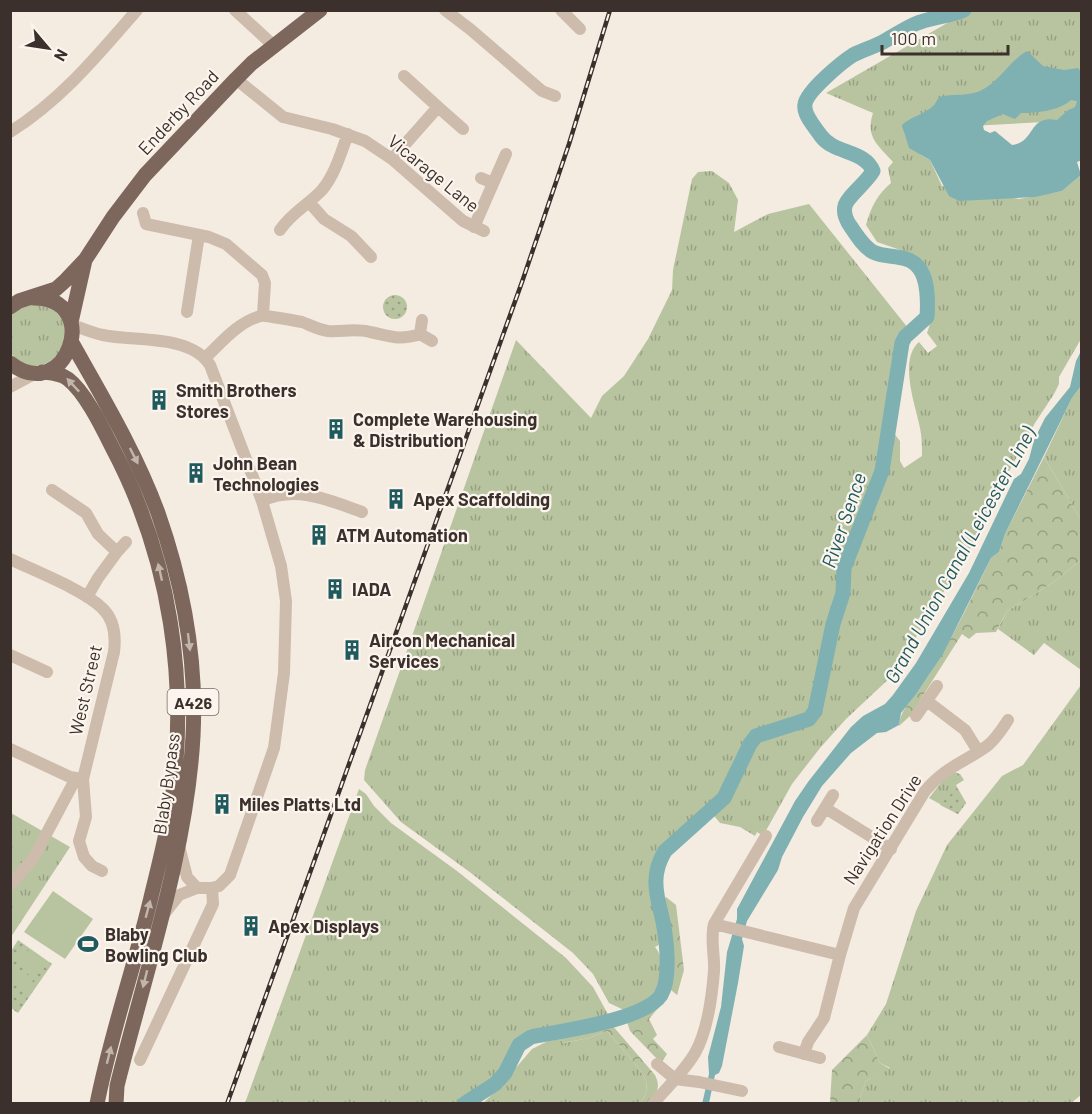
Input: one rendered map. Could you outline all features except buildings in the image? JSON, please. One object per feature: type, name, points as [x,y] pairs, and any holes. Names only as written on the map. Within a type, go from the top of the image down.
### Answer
[{"type":"main road","name":"Enderby Road","points":[[85,260],[133,190],[236,79],[320,10]]},
{"type":"main road","points":[[10,307],[28,298],[56,289],[85,260]]},
{"type":"main road","points":[[39,372],[59,364],[68,354],[72,342],[71,323],[85,260]]},
{"type":"main road","points":[[10,290],[28,298],[44,298],[56,304],[65,312],[71,323]]},
{"type":"main road","name":"Blaby Bypass","points":[[72,342],[138,465],[168,542],[182,599],[192,671],[193,735],[178,843],[123,1064],[116,1104]]},
{"type":"main road","name":"Blaby Bypass","points":[[10,363],[24,371],[60,375],[74,384],[95,413],[126,474],[143,514],[158,560],[168,608],[176,668],[178,733],[170,810],[152,894],[108,1055],[98,1104]]},
{"type":"street","points":[[10,132],[44,108],[73,83],[137,10]]},
{"type":"street","points":[[235,10],[274,46]]},
{"type":"street","points":[[561,10],[577,22]]},
{"type":"street","points":[[448,12],[540,95],[555,96]]},
{"type":"street","points":[[404,76],[463,129]]},
{"type":"street","name":"Vicarage Lane","points":[[236,79],[283,117],[348,134],[365,141],[392,159],[463,221],[479,229],[493,183]]},
{"type":"street","points":[[392,159],[438,107]]},
{"type":"street","points":[[280,230],[291,216],[322,190],[331,176],[348,134]]},
{"type":"street","points":[[481,178],[493,183],[506,154]]},
{"type":"street","points":[[309,202],[324,219],[351,236],[371,257]]},
{"type":"street","points":[[142,223],[200,235],[226,244],[262,275],[265,283],[263,315]]},
{"type":"street","points":[[186,312],[200,235]]},
{"type":"street","points":[[351,256],[360,247]]},
{"type":"street","points":[[205,358],[237,329],[263,315],[300,321],[327,331],[351,329],[369,331],[392,338],[420,334],[432,341]]},
{"type":"street","points":[[420,334],[422,320]]},
{"type":"street","points":[[71,323],[102,335],[162,341],[192,349],[205,358],[210,365],[262,501],[281,566],[286,601],[284,673],[276,737],[268,768],[234,863],[226,879],[212,888],[197,888],[179,895],[161,917]]},
{"type":"street","points":[[72,342],[102,335]]},
{"type":"street","points":[[10,387],[39,372]]},
{"type":"street","points":[[262,501],[284,494],[303,494],[318,496],[362,512]]},
{"type":"street","points":[[56,496],[87,513],[98,534],[121,547],[87,597]]},
{"type":"street","name":"West Street","points":[[10,559],[87,597],[103,608],[111,620],[115,643],[80,778]]},
{"type":"street","points":[[10,655],[47,672]]},
{"type":"street","points":[[916,716],[937,686]]},
{"type":"street","points":[[927,701],[965,730],[978,751]]},
{"type":"street","name":"Navigation Drive","points":[[804,1054],[808,1042],[824,1018],[854,908],[925,791],[950,767],[996,738],[1008,720]]},
{"type":"street","points":[[10,749],[70,777],[80,778]]},
{"type":"street","points":[[80,778],[86,817],[79,841],[84,857],[92,866],[102,871]]},
{"type":"street","points":[[10,885],[33,859],[80,778]]},
{"type":"street","points":[[817,821],[833,795]]},
{"type":"street","points":[[825,808],[891,849]]},
{"type":"street","points":[[653,1104],[695,1053],[703,1033],[714,969],[712,933],[719,926],[766,836]]},
{"type":"street","points":[[178,843],[187,878],[197,888]]},
{"type":"street","points":[[140,1060],[213,904],[212,888]]},
{"type":"street","points":[[719,926],[840,955]]},
{"type":"street","points":[[147,1012],[159,1017]]},
{"type":"street","points":[[779,1047],[820,1058]]},
{"type":"street","points":[[657,1064],[675,1079],[742,1091]]},
{"type":"green space","points":[[968,11],[1081,11],[1081,120],[914,129],[921,155],[930,160],[942,186],[1019,199],[1062,191],[1081,175],[1081,339],[1059,377],[1059,384],[1054,394],[1035,423],[1007,475],[985,524],[893,675],[846,719],[820,748],[792,784],[763,836],[757,832],[755,836],[740,827],[720,823],[705,805],[700,811],[700,817],[668,840],[658,854],[654,863],[651,894],[662,930],[662,943],[655,947],[661,957],[662,977],[652,994],[644,1001],[624,1010],[609,1003],[593,974],[573,953],[471,873],[401,822],[364,780],[365,770],[516,340],[591,418],[602,396],[624,376],[648,339],[672,290],[673,270],[692,179],[698,172],[712,171],[729,183],[738,200],[734,232],[768,214],[809,204],[908,328],[899,342],[885,422],[900,441],[900,461],[904,468],[922,456],[921,431],[912,396],[909,371],[913,350],[919,342],[928,353],[937,346],[927,333],[933,315],[932,287],[928,268],[915,255],[877,242],[866,225],[875,202],[891,183],[888,168],[893,162],[874,140],[871,128],[873,113],[826,93]]},
{"type":"green space","points":[[395,295],[404,298],[407,307],[404,316],[395,319],[386,316],[383,307],[386,298]]},
{"type":"green space","points":[[33,303],[51,308],[61,317],[65,328],[64,341],[59,352],[50,361],[38,366],[25,364],[11,354],[10,316],[16,309]]},
{"type":"green space","points":[[1081,386],[1081,520],[1044,457],[1072,398]]},
{"type":"green space","points":[[1044,457],[1081,520],[1081,560],[1054,582],[1007,611],[996,632],[976,633],[969,639],[962,634],[910,716],[899,726],[903,711],[919,690],[958,626],[991,558],[999,552],[1005,534]]},
{"type":"green space","points":[[1081,560],[1081,670],[1044,643],[1034,655],[998,629],[1007,611],[1054,582]]},
{"type":"green space","points":[[1081,685],[1081,1095],[1070,1104],[862,1104],[860,1098],[866,1081],[890,1068],[880,1063],[867,1035],[886,1004],[916,911],[947,845],[1002,776],[1023,765]]},
{"type":"green space","points":[[954,772],[960,774],[964,780],[956,785],[966,803],[958,814],[929,798],[943,780]]},
{"type":"green space","points":[[957,788],[966,803],[958,814],[940,805]]},
{"type":"green space","points":[[359,789],[391,823],[457,871],[566,958],[593,987],[610,1018],[576,1023],[528,1035],[510,1052],[493,1084],[457,1103],[245,1103]]},
{"type":"green space","points":[[11,813],[70,847],[11,937]]},
{"type":"green space","points":[[53,891],[93,919],[65,959],[24,932]]},
{"type":"green space","points":[[666,897],[676,905],[684,970],[677,995],[671,990],[670,925],[663,901]]},
{"type":"green space","points":[[18,940],[52,964],[18,1013],[11,1008],[11,951]]},
{"type":"green space","points":[[21,946],[45,963],[37,974],[13,957]]},
{"type":"green space","points":[[10,963],[34,979],[26,991],[11,980]]},
{"type":"green space","points":[[668,996],[649,1019],[657,1035],[653,1039],[667,1054],[661,1063],[630,1031],[627,1022],[649,1011],[660,1000]]},
{"type":"green space","points":[[603,1025],[612,1025],[655,1075],[658,1083],[657,1090],[649,1103],[640,1103],[646,1090],[644,1076],[607,1031],[589,1038],[563,1043],[561,1039]]},
{"type":"green space","points":[[607,1031],[644,1076],[646,1090],[640,1103],[482,1104],[532,1049],[548,1041],[561,1039],[563,1043],[589,1038]]},
{"type":"green space","points":[[867,1035],[880,1063],[890,1069],[866,1081],[860,1098],[862,1103],[830,1103],[832,1070]]},
{"type":"water","points":[[1027,51],[1043,66],[1064,70],[1078,68],[1081,72],[1082,160],[1077,162],[1081,175],[1062,191],[1035,197],[959,201],[949,196],[930,160],[909,148],[902,125],[930,108],[938,98],[971,94],[987,87]],"holes":[[[1071,100],[1077,101],[1075,107],[1057,120],[1048,119],[1036,124],[1020,143],[1012,145],[995,131],[990,133],[984,130],[983,126],[987,121],[1003,114],[1015,119],[1021,113],[1047,111]]]},
{"type":"water","points":[[1081,351],[1081,386],[1072,398],[1005,534],[999,552],[991,558],[943,654],[901,713],[899,725],[886,732],[877,733],[851,753],[822,786],[782,857],[778,870],[747,921],[742,939],[744,946],[722,1066],[719,1073],[715,1075],[709,1103],[702,1104],[709,1074],[708,1057],[721,1007],[727,952],[737,919],[737,909],[795,801],[808,782],[851,727],[863,716],[885,704],[916,663],[969,573],[1014,479],[1021,474],[1029,459],[1034,440],[1045,418],[1070,387],[1076,361]]},
{"type":"waterway","name":"River Sence","points":[[464,1104],[495,1084],[505,1073],[519,1045],[531,1037],[621,1018],[652,1004],[661,995],[666,977],[667,955],[665,932],[657,897],[656,874],[665,851],[724,798],[756,736],[809,719],[815,711],[833,624],[843,593],[844,568],[882,471],[902,343],[905,337],[927,317],[927,291],[922,273],[914,263],[903,258],[873,252],[850,225],[846,217],[845,206],[873,171],[863,159],[827,142],[808,117],[805,104],[818,85],[853,55],[915,24],[964,10]]},
{"type":"railway","points":[[227,1104],[522,282],[569,144],[610,10]]},
{"type":"place","name":"Smith Brothers Stores","points":[[159,400]]},
{"type":"place","name":"Complete Warehousing & Distribution","points":[[336,429]]},
{"type":"place","name":"John Bean Technologies","points":[[196,473]]},
{"type":"place","name":"Apex Scaffolding","points":[[396,499]]},
{"type":"place","name":"ATM Automation","points":[[319,535]]},
{"type":"place","name":"IADA","points":[[335,589]]},
{"type":"place","name":"Aircon Mechanical Services","points":[[352,650]]},
{"type":"place","name":"Miles Platts Ltd","points":[[222,804]]},
{"type":"place","name":"Apex Displays","points":[[251,926]]},
{"type":"place","name":"Blaby Bowling Club","points":[[88,944]]},
{"type":"water label","name":"Grand Union Canal (Leicester Line)","points":[[959,555]]}]
